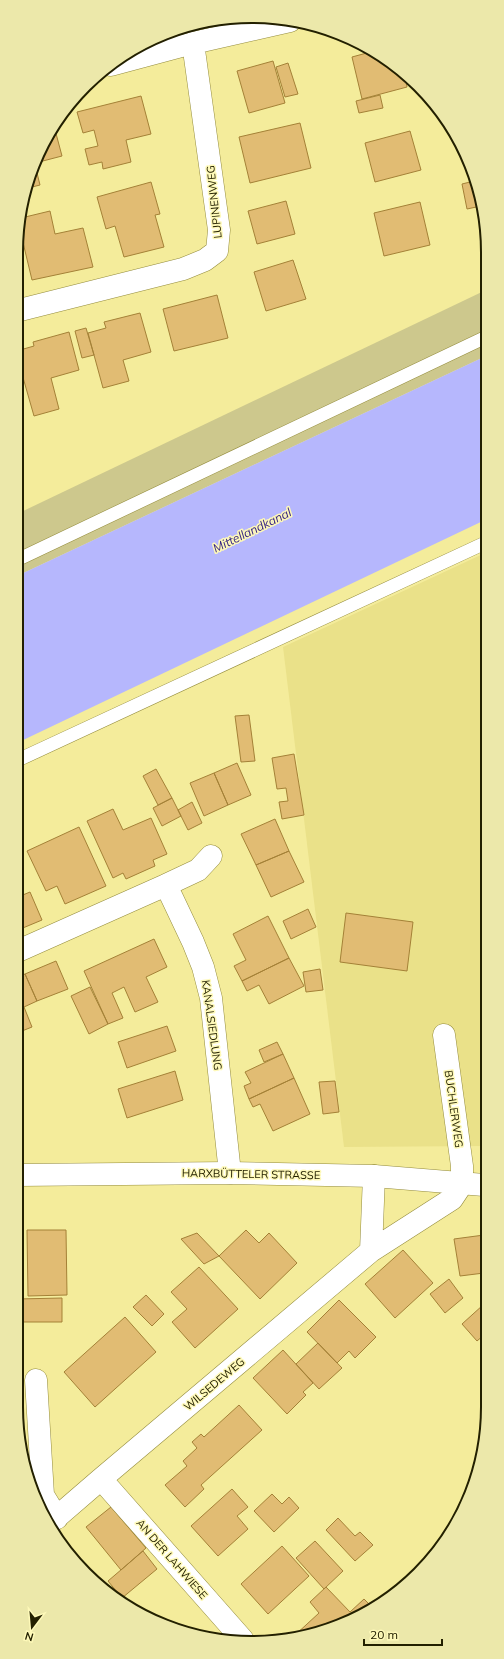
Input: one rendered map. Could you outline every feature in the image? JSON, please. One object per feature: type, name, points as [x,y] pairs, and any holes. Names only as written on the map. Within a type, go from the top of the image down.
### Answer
[{"type":"street","points":[[125,62],[193,43],[276,24]]},
{"type":"street","name":"LUPINENWEG","points":[[23,309],[183,269],[205,260],[217,251],[219,230],[193,43]]},
{"type":"street","points":[[23,949],[198,870],[211,856]]},
{"type":"street","name":"KANALSIEDLUNG","points":[[166,885],[203,967],[211,998],[230,1173]]},
{"type":"street","name":"BUCHLERWEG","points":[[444,1035],[462,1166],[462,1184]]},
{"type":"street","name":"HARXBÜTTELER STRASSE","points":[[23,1175],[230,1173],[374,1176],[481,1185]]},
{"type":"street","points":[[371,1251],[374,1176]]},
{"type":"street","name":"WILSEDEWEG","points":[[36,1380],[43,1495],[54,1521],[101,1478],[371,1251],[452,1199],[462,1184]]},
{"type":"street","name":"AN DER LAHWIESE","points":[[101,1478],[240,1636]]},
{"type":"lane","points":[[23,557],[481,339]]},
{"type":"lane","points":[[23,758],[481,545]]},
{"type":"shaded area","points":[[481,292],[481,358],[23,573],[23,511]]},
{"type":"shaded area","points":[[481,555],[481,1146],[344,1147],[283,647]]},
{"type":"water","name":"Mittellandkanal","points":[[481,358],[481,522],[23,740],[23,573]]},
{"type":"building","points":[[366,54],[391,70],[406,83],[407,87],[362,99],[352,57]]},
{"type":"building","points":[[273,61],[285,103],[249,113],[237,71]]},
{"type":"building","points":[[288,63],[298,94],[285,97],[276,67]]},
{"type":"building","points":[[380,95],[383,108],[359,113],[356,101]]},
{"type":"building","points":[[141,96],[151,134],[126,140],[131,162],[103,169],[102,162],[89,165],[85,149],[98,146],[94,130],[83,133],[77,112]]},
{"type":"building","points":[[300,123],[311,168],[250,183],[239,137]]},
{"type":"building","points":[[410,131],[421,170],[375,182],[365,143]]},
{"type":"building","points":[[56,134],[62,156],[41,161]]},
{"type":"building","points":[[37,173],[40,185],[33,187]]},
{"type":"building","points":[[151,182],[160,214],[155,215],[164,247],[124,257],[115,226],[106,229],[97,197]]},
{"type":"building","points":[[470,182],[477,207],[467,209],[462,184]]},
{"type":"building","points":[[286,201],[295,234],[257,244],[248,211]]},
{"type":"building","points":[[420,202],[430,245],[384,256],[374,213]]},
{"type":"building","points":[[50,211],[55,234],[83,228],[93,267],[32,280],[23,242],[26,217]]},
{"type":"building","points":[[293,260],[306,299],[266,311],[254,272]]},
{"type":"building","points":[[217,295],[228,338],[174,351],[163,309]]},
{"type":"building","points":[[140,313],[151,352],[123,360],[129,381],[103,388],[88,333],[106,328],[104,322]]},
{"type":"building","points":[[86,328],[94,355],[82,358],[75,331]]},
{"type":"building","points":[[69,332],[79,370],[51,378],[59,409],[34,416],[23,378],[23,349],[34,346],[33,342]]},
{"type":"building","points":[[249,715],[255,761],[241,762],[235,716]]},
{"type":"building","points":[[294,754],[304,815],[282,819],[279,802],[288,801],[286,788],[277,789],[272,758]]},
{"type":"building","points":[[237,763],[251,795],[228,805],[214,773]]},
{"type":"building","points":[[156,769],[172,798],[158,805],[143,776]]},
{"type":"building","points":[[214,773],[228,805],[204,816],[190,783]]},
{"type":"building","points":[[172,798],[181,816],[162,826],[153,808]]},
{"type":"building","points":[[192,802],[202,823],[188,830],[178,810]]},
{"type":"building","points":[[113,809],[123,830],[151,818],[167,854],[153,860],[155,866],[126,879],[123,873],[113,878],[87,821]]},
{"type":"building","points":[[275,819],[289,851],[256,865],[241,834]]},
{"type":"building","points":[[79,827],[106,886],[65,904],[57,886],[46,891],[27,851]]},
{"type":"building","points":[[289,851],[304,882],[271,897],[256,865]]},
{"type":"building","points":[[30,892],[42,920],[23,928],[23,895]]},
{"type":"building","points":[[308,909],[316,927],[291,939],[283,921]]},
{"type":"building","points":[[346,913],[413,922],[407,971],[340,962]]},
{"type":"building","points":[[268,916],[289,958],[242,981],[234,966],[246,960],[233,934]]},
{"type":"building","points":[[154,939],[167,967],[146,977],[158,1002],[135,1012],[124,987],[112,993],[123,1018],[108,1024],[84,971]]},
{"type":"building","points":[[289,958],[304,986],[269,1004],[259,985],[247,991],[242,981]]},
{"type":"building","points":[[56,961],[68,989],[37,1001],[25,974]]},
{"type":"building","points":[[320,969],[323,990],[306,992],[303,972]]},
{"type":"building","points":[[25,974],[37,1001],[24,1007],[32,1027],[23,1031],[23,975]]},
{"type":"building","points":[[90,987],[108,1024],[89,1034],[71,996]]},
{"type":"building","points":[[167,1026],[176,1051],[127,1068],[118,1042]]},
{"type":"building","points":[[277,1042],[283,1054],[264,1062],[259,1050]]},
{"type":"building","points":[[283,1054],[294,1078],[249,1099],[244,1086],[251,1083],[245,1072]]},
{"type":"building","points":[[175,1071],[183,1100],[127,1118],[118,1089]]},
{"type":"building","points":[[294,1078],[310,1114],[273,1131],[260,1104],[253,1107],[249,1099]]},
{"type":"building","points":[[335,1081],[339,1112],[323,1114],[319,1082]]},
{"type":"building","points":[[27,1230],[66,1230],[67,1295],[28,1296]]},
{"type":"building","points":[[246,1230],[259,1243],[269,1233],[297,1263],[260,1299],[219,1256]]},
{"type":"building","points":[[197,1233],[219,1256],[204,1264],[181,1239]]},
{"type":"building","points":[[481,1235],[481,1273],[460,1276],[454,1239]]},
{"type":"building","points":[[403,1250],[433,1283],[395,1318],[365,1284]]},
{"type":"building","points":[[199,1267],[238,1309],[195,1348],[172,1322],[187,1309],[171,1292]]},
{"type":"building","points":[[449,1279],[463,1298],[445,1313],[430,1294]]},
{"type":"building","points":[[146,1295],[164,1314],[152,1326],[133,1307]]},
{"type":"building","points":[[62,1298],[62,1322],[23,1322],[23,1299]]},
{"type":"building","points":[[339,1300],[376,1337],[355,1358],[349,1351],[337,1363],[307,1332]]},
{"type":"building","points":[[481,1307],[481,1338],[477,1341],[462,1324]]},
{"type":"building","points":[[125,1317],[156,1352],[95,1407],[64,1372]]},
{"type":"building","points":[[318,1343],[342,1368],[319,1389],[296,1364]]},
{"type":"building","points":[[283,1350],[313,1383],[303,1392],[306,1395],[287,1414],[253,1378]]},
{"type":"building","points":[[239,1405],[262,1430],[201,1485],[204,1489],[185,1507],[165,1485],[187,1466],[183,1461],[197,1448],[192,1442],[201,1434],[204,1437]]},
{"type":"building","points":[[232,1489],[248,1507],[237,1516],[248,1529],[218,1556],[191,1526]]},
{"type":"building","points":[[272,1494],[282,1504],[289,1497],[299,1508],[274,1532],[254,1511]]},
{"type":"building","points":[[111,1507],[146,1548],[121,1570],[86,1527]]},
{"type":"building","points":[[338,1518],[355,1536],[360,1532],[373,1545],[355,1561],[326,1530]]},
{"type":"building","points":[[315,1541],[343,1571],[324,1589],[296,1558]]},
{"type":"building","points":[[282,1546],[309,1576],[268,1614],[241,1584]]},
{"type":"building","points":[[143,1551],[157,1569],[124,1596],[117,1591],[108,1581]]},
{"type":"building","points":[[326,1587],[350,1612],[364,1599],[368,1603],[340,1619],[299,1631],[319,1613],[310,1602]]}]
